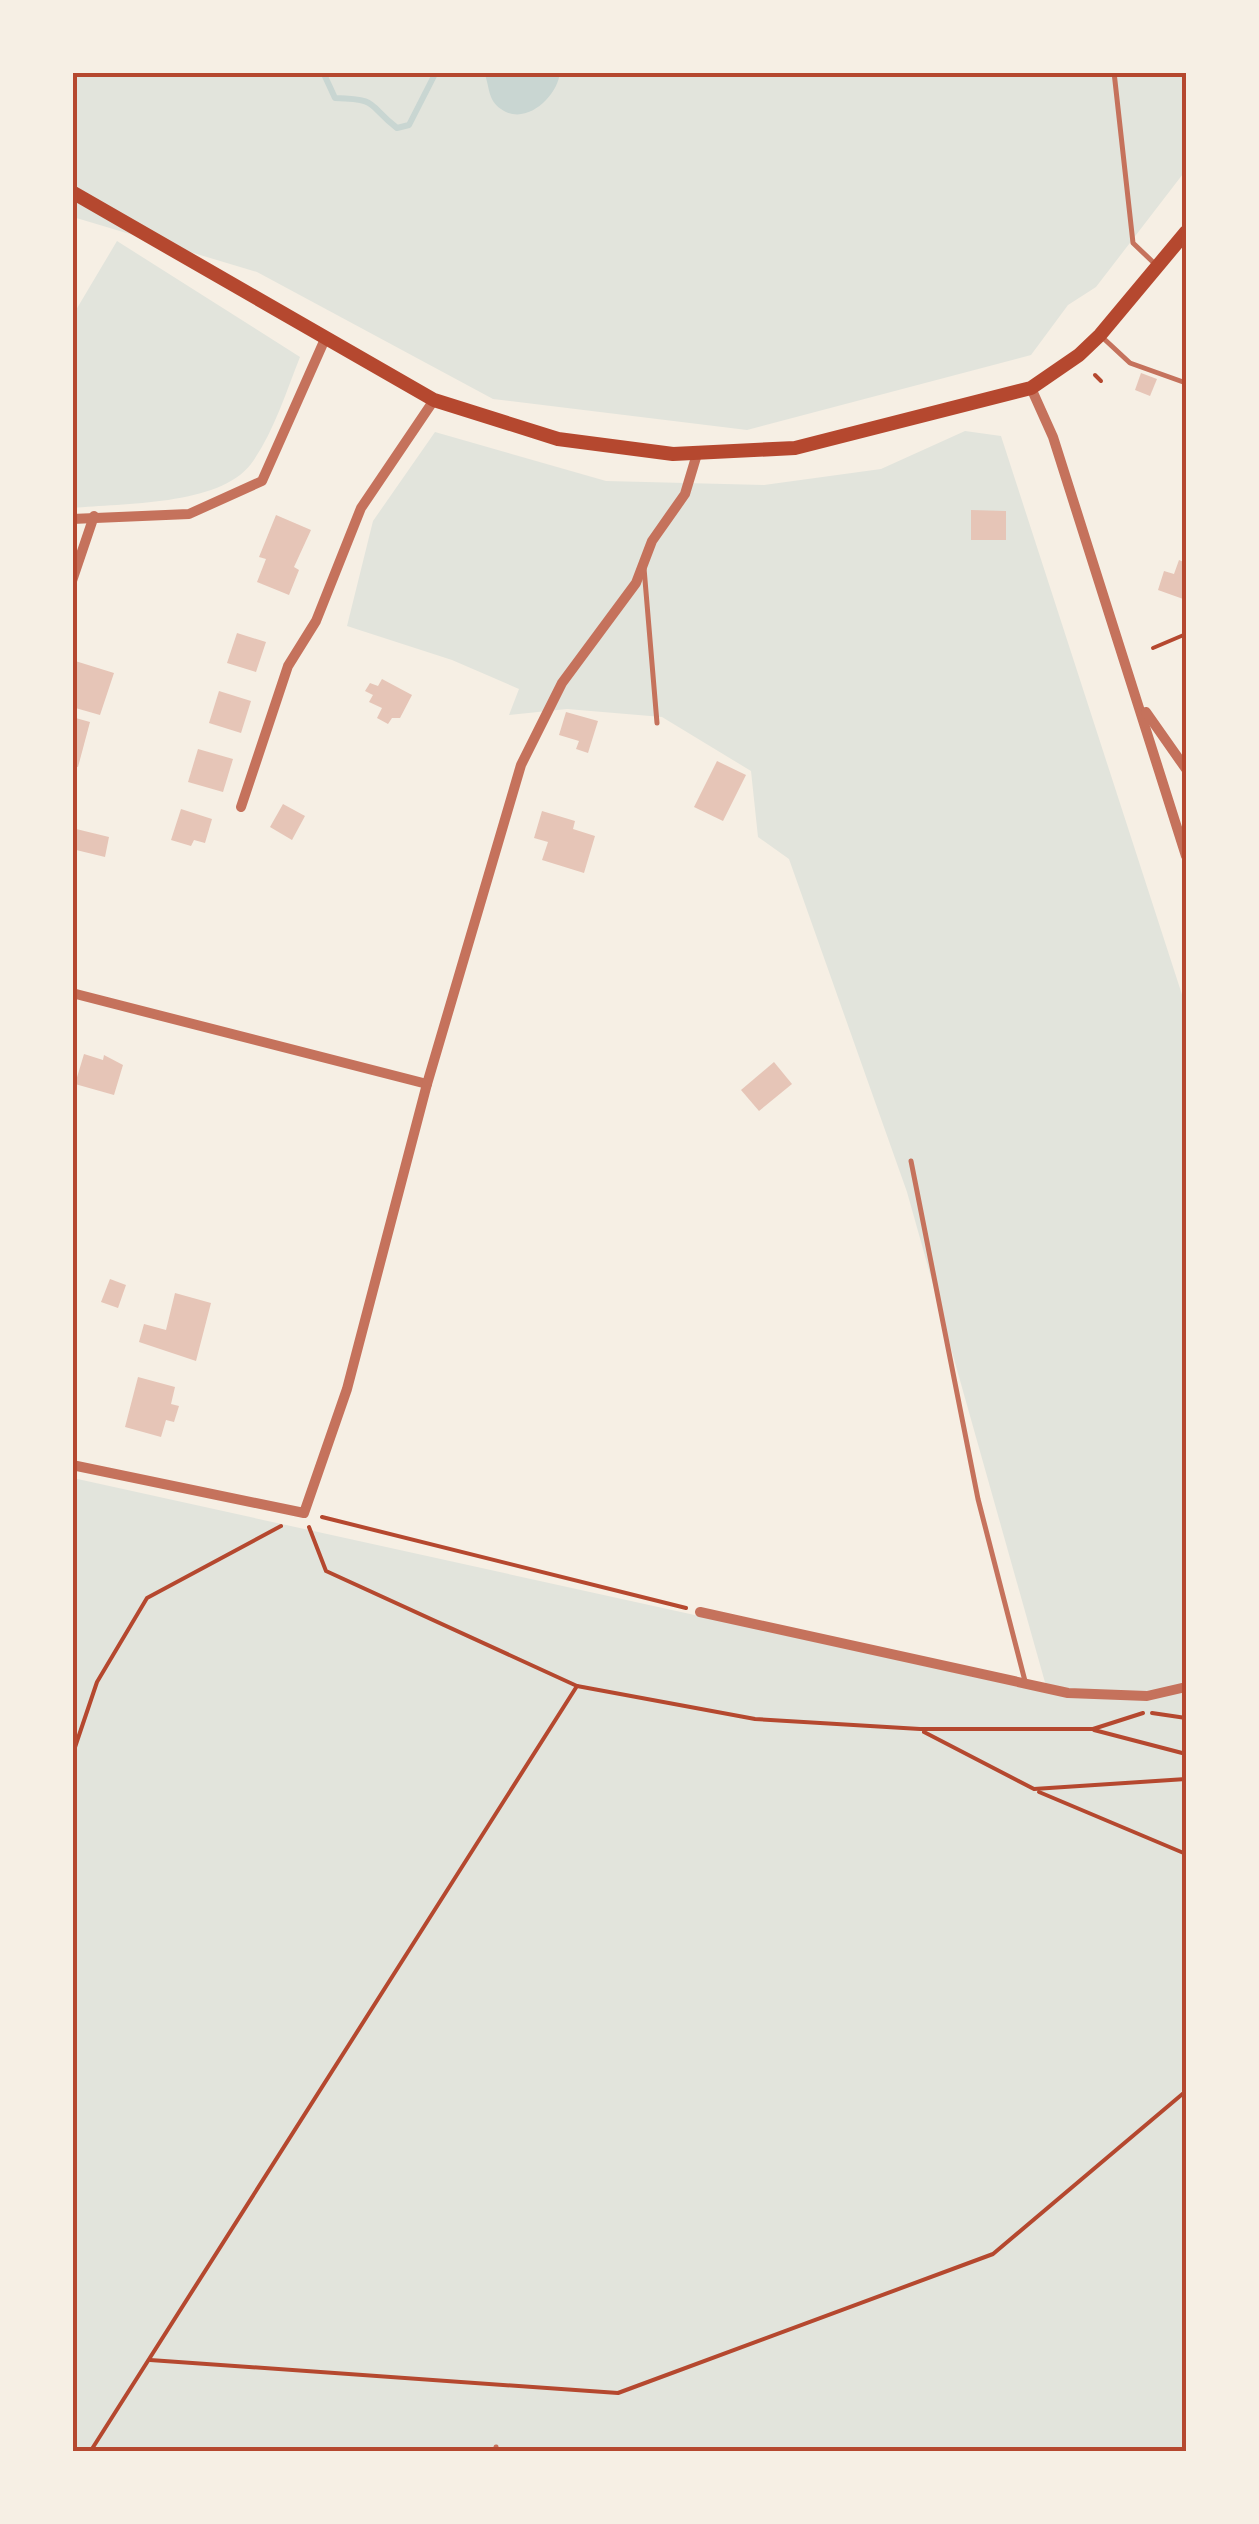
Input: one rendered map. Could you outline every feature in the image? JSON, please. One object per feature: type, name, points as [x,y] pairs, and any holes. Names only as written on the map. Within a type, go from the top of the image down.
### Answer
[{"type":"main road","points":[[72,192],[434,400],[558,439],[610,448],[697,454],[796,448],[1031,388],[1079,355],[1100,335],[1186,232]]},
{"type":"street","points":[[72,519],[189,514],[262,481],[325,339]]},
{"type":"street","points":[[1031,388],[1053,437],[1186,856]]},
{"type":"street","points":[[241,807],[288,666],[316,621],[360,508],[434,400]]},
{"type":"street","points":[[72,1465],[304,1513],[347,1389],[427,1084],[521,766],[562,683],[612,620],[644,565],[652,541],[685,494],[697,454]]},
{"type":"street","points":[[72,581],[94,516]]},
{"type":"street","points":[[1140,703],[1186,769]]},
{"type":"street","points":[[72,993],[427,1084]]},
{"type":"street","points":[[700,1612],[1068,1692],[1147,1696],[1186,1687]]},
{"type":"lane","points":[[1114,72],[1133,243],[1158,267]]},
{"type":"lane","points":[[1100,335],[1130,364],[1186,383]]},
{"type":"lane","points":[[644,565],[658,722]]},
{"type":"lane","points":[[911,1161],[978,1498],[1026,1684]]},
{"type":"path","points":[[1095,374],[1101,381]]},
{"type":"path","points":[[1153,648],[1186,634]]},
{"type":"path","points":[[72,1756],[97,1682],[147,1598],[304,1513],[700,1612]]},
{"type":"path","points":[[304,1513],[326,1571],[577,1686],[755,1719],[920,1730],[1092,1729],[1186,1754]]},
{"type":"path","points":[[90,2452],[577,1686]]},
{"type":"path","points":[[1092,1729],[1145,1712]]},
{"type":"path","points":[[920,1730],[1034,1790],[1186,1854]]},
{"type":"path","points":[[1034,1790],[1186,1779]]},
{"type":"path","points":[[150,2360],[618,2392],[993,2254],[1186,2091]]},
{"type":"shaded area","points":[[560,72],[547,99],[530,112],[520,114],[511,114],[496,105],[484,73]]},
{"type":"shaded area","points":[[72,73],[1186,73],[1186,170],[1096,287],[1068,305],[1031,355],[747,430],[493,399],[257,272],[73,217]]},
{"type":"shaded area","points":[[117,241],[300,357],[266,439],[251,464],[236,478],[217,488],[168,500],[73,508],[73,315]]},
{"type":"shaded area","points":[[965,431],[1001,436],[1186,1007],[1186,2451],[73,2452],[73,1478],[1048,1693],[907,1192],[789,859],[758,837],[751,771],[662,717],[567,709],[509,715],[519,689],[452,660],[347,626],[373,521],[435,432],[606,481],[764,485],[881,469]]},
{"type":"building","points":[[1141,373],[1157,379],[1150,396],[1135,390]]},
{"type":"building","points":[[971,510],[1006,511],[1006,540],[971,540]]},
{"type":"building","points":[[276,515],[311,530],[294,567],[299,570],[289,595],[257,582],[266,559],[259,557]]},
{"type":"building","points":[[1179,560],[1186,563],[1186,600],[1158,590],[1164,571],[1174,574]]},
{"type":"building","points":[[237,633],[266,642],[256,672],[227,663]]},
{"type":"building","points":[[72,660],[114,673],[100,715],[72,707]]},
{"type":"building","points":[[382,679],[412,695],[400,718],[392,718],[388,724],[377,718],[382,708],[369,702],[373,695],[365,691],[370,683],[378,686]]},
{"type":"building","points":[[219,691],[251,701],[241,733],[209,723]]},
{"type":"building","points":[[566,712],[598,721],[588,753],[576,749],[579,741],[559,735]]},
{"type":"building","points":[[72,717],[90,722],[78,767],[72,766]]},
{"type":"building","points":[[198,749],[233,759],[223,792],[188,782]]},
{"type":"building","points":[[717,761],[746,775],[723,821],[694,807]]},
{"type":"building","points":[[283,804],[305,816],[292,840],[270,827]]},
{"type":"building","points":[[181,809],[212,819],[205,843],[194,840],[191,846],[171,840]]},
{"type":"building","points":[[542,811],[575,821],[573,829],[595,836],[584,873],[542,860],[548,842],[534,838]]},
{"type":"building","points":[[72,828],[109,837],[105,857],[72,849]]},
{"type":"building","points":[[84,1054],[103,1060],[104,1055],[123,1065],[114,1095],[75,1084]]},
{"type":"building","points":[[774,1062],[792,1084],[759,1111],[741,1090]]},
{"type":"building","points":[[110,1279],[126,1285],[118,1308],[101,1302]]},
{"type":"building","points":[[175,1293],[211,1303],[196,1361],[139,1342],[144,1324],[166,1330]]},
{"type":"building","points":[[138,1377],[175,1387],[171,1404],[179,1406],[174,1422],[166,1420],[161,1437],[125,1427]]},
{"type":"waterway","points":[[323,72],[335,98],[366,102],[397,128],[409,125],[436,72]]}]
